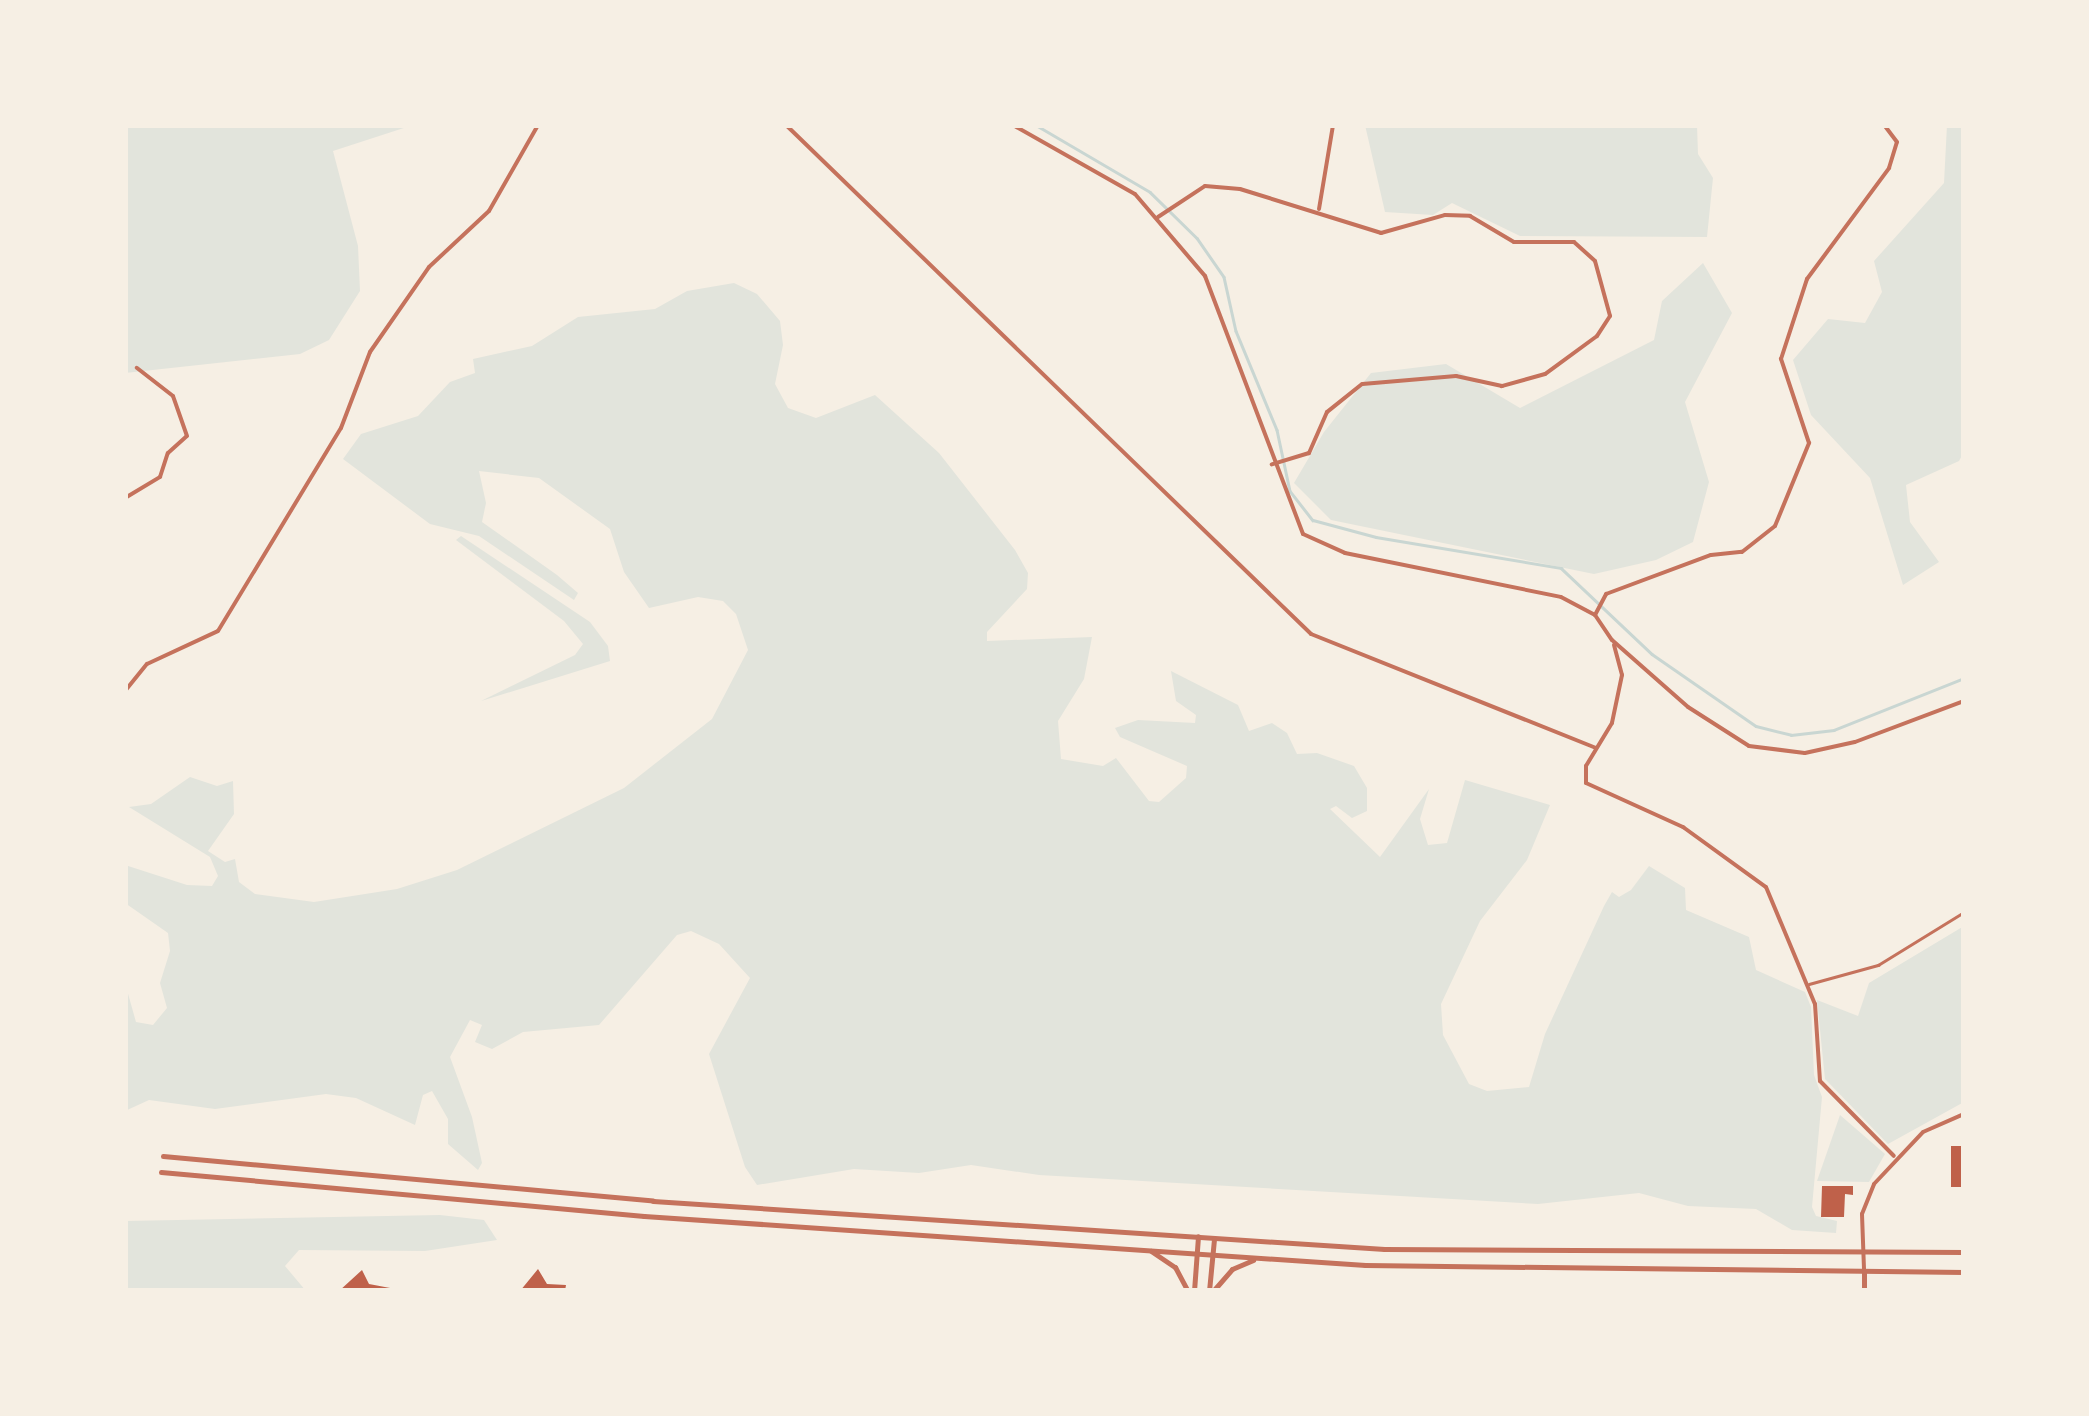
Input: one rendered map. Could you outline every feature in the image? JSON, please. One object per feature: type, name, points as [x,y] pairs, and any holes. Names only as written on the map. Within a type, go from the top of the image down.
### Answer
[{"type":"street","points":[[125,691],[147,664],[218,631],[341,428],[370,352],[430,267],[489,210],[538,125]]},
{"type":"street","points":[[786,125],[1311,634],[1596,748]]},
{"type":"street","points":[[1013,125],[1135,194],[1160,215],[1205,276],[1303,534],[1345,553],[1561,597],[1596,613],[1612,640],[1622,676],[1612,722],[1586,766],[1586,783],[1682,827],[1766,888],[1817,1012],[1823,1088],[1894,1156]]},
{"type":"street","points":[[1318,210],[1333,125]]},
{"type":"street","points":[[1596,613],[1603,599],[1711,555],[1742,552],[1775,526],[1808,443],[1782,360],[1808,279],[1888,168],[1898,142],[1884,125]]},
{"type":"street","points":[[1160,215],[1205,186],[1318,210],[1381,232],[1456,214],[1514,242],[1574,242],[1594,262],[1610,316],[1597,336],[1520,384],[1488,386],[1456,376],[1351,388],[1327,412],[1309,453],[1274,464]]},
{"type":"street","points":[[125,498],[160,477],[170,450],[186,436],[172,396],[137,368]]},
{"type":"street","points":[[1612,640],[1724,734],[1779,753],[1855,742],[1964,701]]},
{"type":"street","points":[[1864,1291],[1864,1206],[1894,1156],[1934,1124],[1964,1114]]},
{"type":"street","points":[[164,1156],[653,1201],[1214,1238],[1486,1252],[1964,1252]]},
{"type":"street","points":[[161,1172],[644,1216],[1260,1258],[1472,1269],[1964,1272]]},
{"type":"street","points":[[1191,1291],[1198,1236]]},
{"type":"street","points":[[1211,1291],[1214,1238]]},
{"type":"street","points":[[1148,1249],[1175,1268],[1191,1291]]},
{"type":"street","points":[[1211,1291],[1232,1269],[1260,1258]]},
{"type":"lane","points":[[1808,985],[1878,965],[1964,912]]},
{"type":"shaded area","points":[[125,125],[413,125],[333,151],[358,246],[360,291],[329,340],[300,354],[125,373]]},
{"type":"shaded area","points":[[1365,125],[1697,125],[1698,154],[1713,178],[1707,237],[1520,236],[1452,203],[1433,215],[1385,212]]},
{"type":"shaded area","points":[[1947,125],[1964,125],[1964,452],[1959,461],[1906,485],[1910,522],[1939,562],[1903,585],[1870,478],[1811,415],[1793,360],[1828,319],[1865,323],[1882,292],[1874,261],[1944,183]]},
{"type":"shaded area","points":[[1703,263],[1732,313],[1685,402],[1709,482],[1693,542],[1656,560],[1594,574],[1331,520],[1294,483],[1324,432],[1371,373],[1446,364],[1520,408],[1654,340],[1662,301]]},
{"type":"shaded area","points":[[734,283],[757,294],[780,321],[783,345],[775,384],[788,408],[816,418],[875,395],[939,453],[1015,550],[1028,573],[1027,589],[987,632],[987,641],[1092,637],[1084,679],[1058,721],[1061,759],[1103,766],[1116,758],[1149,801],[1159,802],[1186,778],[1187,766],[1120,737],[1115,728],[1138,720],[1195,723],[1196,715],[1176,701],[1171,671],[1238,705],[1249,731],[1272,723],[1287,733],[1297,754],[1317,753],[1354,766],[1367,788],[1367,811],[1352,818],[1336,806],[1330,809],[1380,857],[1429,789],[1420,819],[1428,845],[1447,843],[1465,780],[1550,805],[1527,860],[1480,921],[1441,1004],[1443,1035],[1469,1084],[1487,1091],[1529,1087],[1545,1034],[1604,906],[1612,892],[1619,897],[1631,890],[1649,866],[1685,888],[1686,910],[1749,937],[1756,970],[1805,992],[1811,1007],[1814,1075],[1822,1097],[1812,1207],[1816,1216],[1837,1221],[1836,1233],[1792,1230],[1756,1209],[1688,1206],[1639,1193],[1538,1204],[1039,1175],[971,1165],[919,1173],[854,1169],[757,1185],[745,1167],[709,1054],[750,978],[719,944],[691,931],[677,935],[599,1025],[523,1032],[492,1049],[475,1042],[482,1025],[470,1020],[450,1057],[472,1117],[482,1163],[478,1170],[448,1144],[448,1119],[432,1091],[423,1095],[415,1125],[356,1098],[326,1094],[215,1109],[149,1100],[125,1111],[125,983],[136,1022],[153,1025],[167,1008],[160,983],[170,951],[168,933],[125,903],[125,865],[187,885],[212,886],[218,876],[210,857],[129,807],[151,804],[190,777],[217,786],[233,781],[234,814],[208,851],[225,862],[235,859],[239,882],[255,894],[314,902],[397,889],[457,870],[624,788],[712,719],[748,650],[736,614],[723,601],[698,597],[649,608],[624,572],[610,529],[539,478],[479,471],[486,503],[482,522],[557,575],[578,593],[574,600],[479,536],[430,524],[343,459],[361,434],[418,416],[450,382],[475,373],[473,359],[532,346],[578,317],[655,309],[687,291]]},
{"type":"shaded area","points":[[461,536],[590,622],[608,646],[610,661],[481,701],[575,655],[583,644],[564,621],[456,540]]},
{"type":"shaded area","points":[[1964,926],[1964,1102],[1888,1144],[1825,1079],[1817,1000],[1858,1016],[1869,983]]},
{"type":"shaded area","points":[[1840,1115],[1885,1154],[1869,1182],[1817,1181]]},
{"type":"shaded area","points":[[440,1215],[484,1220],[497,1240],[425,1251],[299,1250],[285,1266],[306,1291],[125,1291],[125,1221]]},
{"type":"building","points":[[1951,1146],[1964,1146],[1964,1187],[1951,1187]]},
{"type":"building","points":[[1822,1186],[1853,1186],[1853,1195],[1845,1194],[1844,1217],[1821,1217]]},
{"type":"building","points":[[538,1269],[547,1284],[566,1285],[565,1291],[520,1291]]},
{"type":"building","points":[[362,1270],[369,1284],[406,1291],[339,1291]]},
{"type":"waterway","points":[[1036,125],[1150,192],[1197,238],[1224,277],[1236,331],[1277,430],[1290,491],[1313,520],[1376,537],[1561,568],[1652,654],[1756,726],[1791,735],[1834,730],[1964,678]]}]
